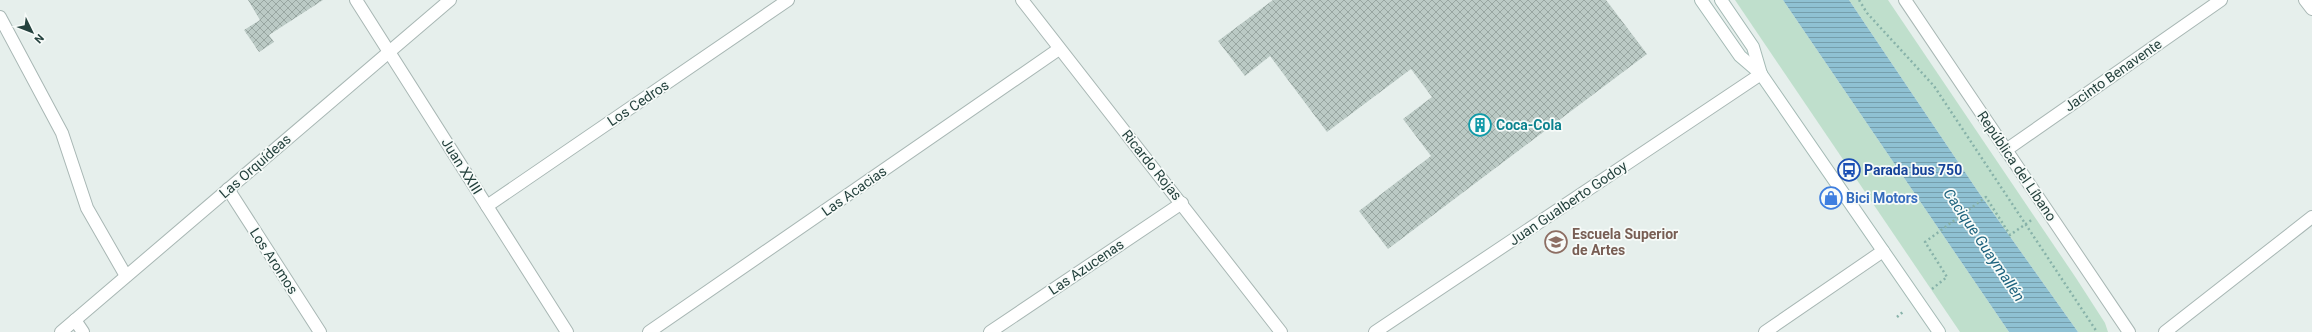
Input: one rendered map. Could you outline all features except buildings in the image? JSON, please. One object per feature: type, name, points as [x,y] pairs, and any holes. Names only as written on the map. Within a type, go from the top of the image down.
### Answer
[{"type":"street","name":"Juan XXIII","points":[[356,0],[390,51],[567,332]]},
{"type":"street","name":"Las Orquídeas","points":[[61,332],[450,0]]},
{"type":"street","name":"Los Cedros","points":[[487,206],[788,0]]},
{"type":"street","name":"Ricardo Rojas","points":[[1022,0],[1059,49],[1182,203],[1281,332]]},
{"type":"street","points":[[1701,0],[1740,56],[1761,74],[1939,332]]},
{"type":"street","points":[[1721,0],[1753,47],[1761,74]]},
{"type":"street","name":"República del Líbano","points":[[1905,0],[2129,332]]},
{"type":"street","name":"Jacinto Benavente","points":[[2006,150],[2221,0]]},
{"type":"street","points":[[2305,0],[2312,9]]},
{"type":"street","points":[[0,18],[62,133],[87,208],[126,276]]},
{"type":"street","name":"Las Acacias","points":[[649,332],[1059,49]]},
{"type":"street","name":"Juan Gualberto Godoy","points":[[1375,332],[1761,74]]},
{"type":"street","name":"Los Aromos","points":[[228,189],[320,332]]},
{"type":"street","name":"Las Azucenas","points":[[990,332],[1182,203]]},
{"type":"street","points":[[2165,332],[2312,217]]},
{"type":"street","points":[[1765,332],[1883,251]]},
{"type":"street","points":[[75,320],[83,332]]},
{"type":"path","points":[[1859,0],[1866,13],[1934,86],[2097,332]]},
{"type":"path","points":[[1925,242],[1939,230],[1984,200],[1986,197],[2010,235],[2046,210]]},
{"type":"green space","points":[[1735,0],[1783,0],[2009,332],[1960,332]]},
{"type":"green space","points":[[1849,0],[1888,0],[2076,278],[2105,323],[2108,332],[2078,332],[1979,193]]},
{"type":"water","name":"Cacique Guaymallén","points":[[1783,0],[1849,0],[1979,193],[2078,332],[2009,332]]},
{"type":"place","name":"Coca-Cola","points":[[1480,125]]},
{"type":"place","name":"Parada bus 750","points":[[1849,170]]},
{"type":"place","name":"Bici Motors","points":[[1831,198]]},
{"type":"place","name":"Escuela Superior de Artes","points":[[1556,242]]}]
